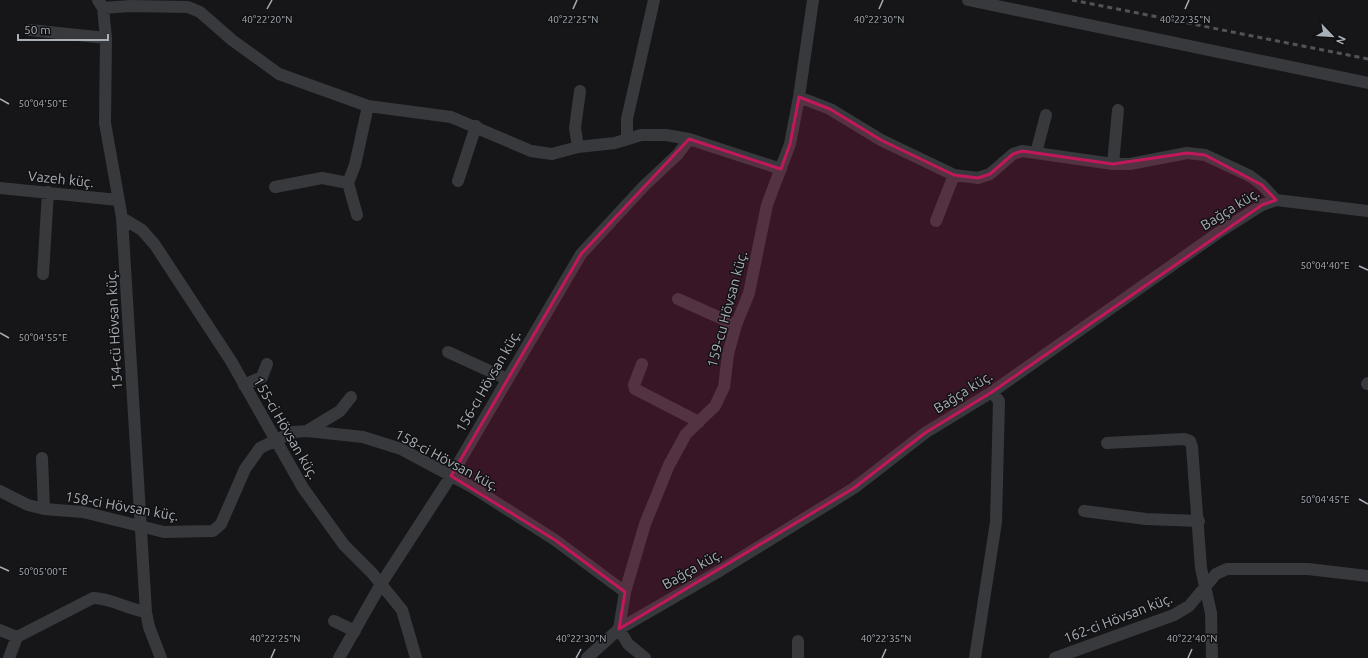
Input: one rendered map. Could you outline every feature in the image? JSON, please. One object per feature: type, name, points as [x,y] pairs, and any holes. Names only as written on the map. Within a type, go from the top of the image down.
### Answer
[{"type":"street","points":[[627,139],[627,119],[654,0]]},
{"type":"street","name":"159-cu Hövsan küç.","points":[[619,629],[625,592],[645,524],[669,465],[686,434],[715,406],[721,392],[728,354],[736,325],[749,293],[755,270],[763,222],[790,144],[799,97],[813,0]]},
{"type":"street","points":[[968,0],[1368,83]]},
{"type":"street","points":[[101,4],[188,8],[200,12],[232,40],[279,74],[368,106],[451,117],[476,126],[531,151],[552,154],[578,147],[615,143],[641,135],[666,135],[689,139],[781,169]]},
{"type":"street","name":"154-cü Hövsan küç.","points":[[101,4],[106,38],[105,123],[122,218],[146,612],[149,627],[161,658]]},
{"type":"street","points":[[30,30],[106,38]]},
{"type":"street","points":[[578,147],[575,128],[580,90]]},
{"type":"street","points":[[799,97],[830,109],[881,140],[954,175],[978,178],[990,174],[1014,154],[1022,152],[1113,164],[1130,164],[1187,153],[1205,155],[1250,176],[1262,184],[1276,200]]},
{"type":"street","points":[[356,216],[348,183],[355,165],[368,106]]},
{"type":"street","points":[[1113,164],[1118,110]]},
{"type":"street","points":[[1036,153],[1046,114]]},
{"type":"street","points":[[458,182],[476,126]]},
{"type":"street","name":"156-cı Hövsan küç.","points":[[339,658],[356,631],[381,584],[451,476],[581,254],[643,188],[678,154],[689,139]]},
{"type":"street","points":[[936,220],[954,175]]},
{"type":"street","points":[[275,187],[322,178],[348,183]]},
{"type":"street","name":"Vazeh küç.","points":[[0,188],[118,200]]},
{"type":"street","points":[[43,274],[48,192]]},
{"type":"street","name":"Bağça küç.","points":[[587,658],[619,629],[721,570],[854,488],[925,433],[992,392],[1218,233],[1262,205],[1276,200],[1368,211]]},
{"type":"street","name":"155-ci Hövsan küç.","points":[[122,218],[142,230],[155,245],[244,385],[303,488],[344,545],[381,584],[402,610],[416,658]]},
{"type":"street","points":[[678,299],[736,325]]},
{"type":"street","points":[[448,352],[507,379]]},
{"type":"street","points":[[244,385],[262,377],[267,364]]},
{"type":"street","points":[[642,364],[634,385],[635,389],[699,422]]},
{"type":"street","points":[[975,658],[996,522],[999,401],[992,392]]},
{"type":"street","points":[[307,431],[340,411],[351,396]]},
{"type":"street","name":"158-ci Hövsan küç.","points":[[0,491],[28,505],[44,509],[83,512],[164,532],[213,531],[221,524],[245,469],[260,448],[293,432],[307,431],[363,437],[401,449],[451,476],[555,540],[625,592]]},
{"type":"street","points":[[1107,443],[1184,439],[1190,442],[1192,447],[1201,568],[1211,613],[1212,658]]},
{"type":"street","points":[[42,458],[44,509]]},
{"type":"street","points":[[1084,511],[1146,519],[1198,521]]},
{"type":"street","name":"162-ci Hövsan küç.","points":[[1055,658],[1174,615],[1189,606],[1216,574],[1227,569],[1308,568],[1368,576]]},
{"type":"street","points":[[9,658],[17,637],[92,598],[101,598],[124,607],[146,612]]},
{"type":"street","points":[[334,621],[356,631]]},
{"type":"street","points":[[619,629],[628,644],[645,658]]},
{"type":"street","points":[[0,630],[17,637]]},
{"type":"street","points":[[798,641],[798,658]]},
{"type":"highlighted area","points":[[799,97],[830,109],[881,140],[954,175],[978,178],[990,174],[1013,154],[1022,151],[1113,164],[1187,153],[1205,155],[1262,185],[1276,200],[1262,205],[992,392],[925,433],[854,488],[619,629],[625,592],[555,540],[451,476],[581,254],[689,139],[781,169],[790,144]]},
{"type":"railway","points":[[1072,0],[1368,59]]}]
